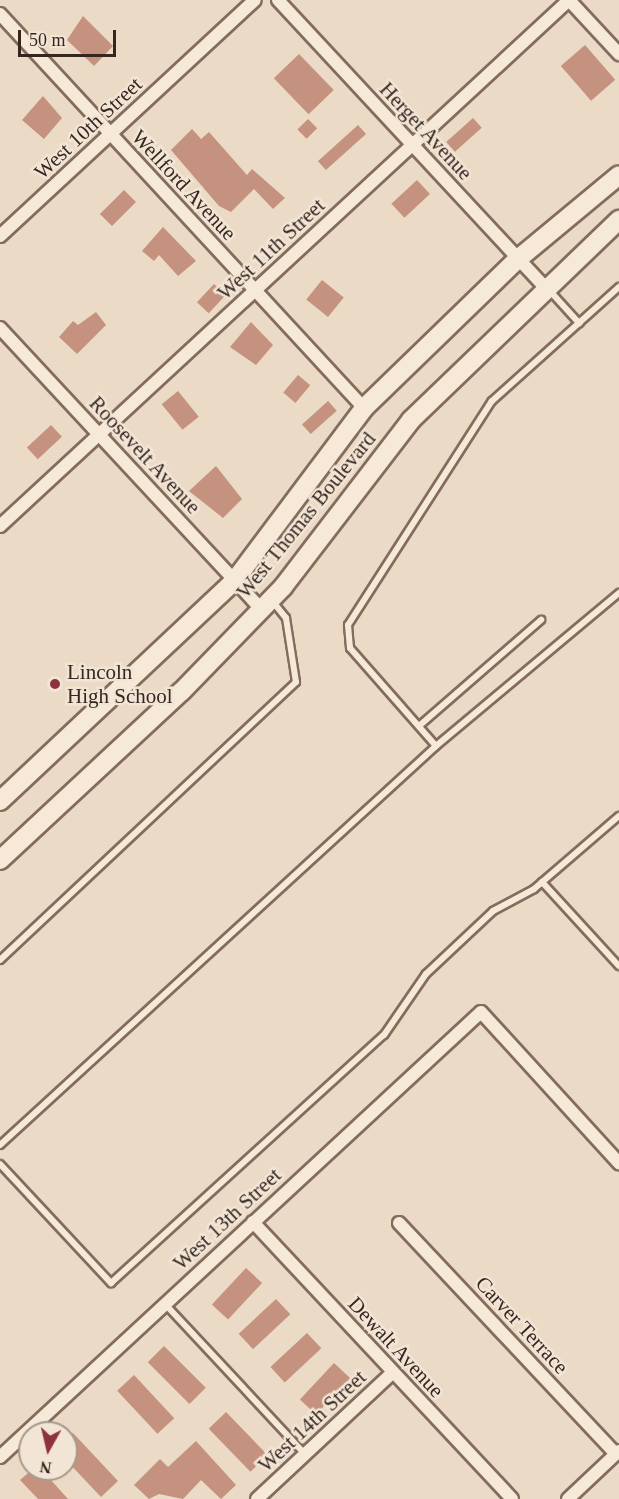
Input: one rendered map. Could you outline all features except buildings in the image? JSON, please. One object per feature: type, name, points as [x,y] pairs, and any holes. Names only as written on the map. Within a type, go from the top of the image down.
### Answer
[{"type":"street","name":"West 10th Street","points":[[0,236],[255,0]]},
{"type":"street","name":"Herget Avenue","points":[[278,0],[546,288]]},
{"type":"street","name":"West 11th Street","points":[[0,526],[569,0]]},
{"type":"street","points":[[569,0],[619,54]]},
{"type":"street","name":"Wellford Avenue","points":[[0,14],[364,408]]},
{"type":"street","name":"West Thomas Boulevard","points":[[0,801],[235,580],[364,408],[518,259],[619,175]]},
{"type":"street","name":"West Thomas Boulevard","points":[[0,860],[266,604],[411,420],[619,220]]},
{"type":"street","name":"Roosevelt Avenue","points":[[0,328],[235,580],[266,604]]},
{"type":"street","name":"West 13th Street","points":[[0,1457],[482,1012],[619,1163]]},
{"type":"street","name":"Dewalt Avenue","points":[[253,1222],[512,1499]]},
{"type":"street","name":"Carver Terrace","points":[[399,1222],[617,1453]]},
{"type":"street","name":"West 14th Street","points":[[257,1499],[393,1372]]},
{"type":"street","points":[[568,1499],[617,1453]]},
{"type":"lane","points":[[436,746],[350,648],[348,625],[492,401],[619,287]]},
{"type":"lane","points":[[546,288],[579,323]]},
{"type":"lane","points":[[0,1145],[436,746],[619,593]]},
{"type":"lane","points":[[0,960],[294,686],[286,618],[266,604]]},
{"type":"lane","points":[[418,726],[541,620]]},
{"type":"lane","points":[[0,1164],[111,1283],[384,1035],[426,974],[493,911],[542,882],[619,816]]},
{"type":"lane","points":[[542,882],[619,966]]},
{"type":"lane","points":[[165,1304],[305,1454]]},
{"type":"place","name":"Lincoln High School","points":[[55,684]]}]
